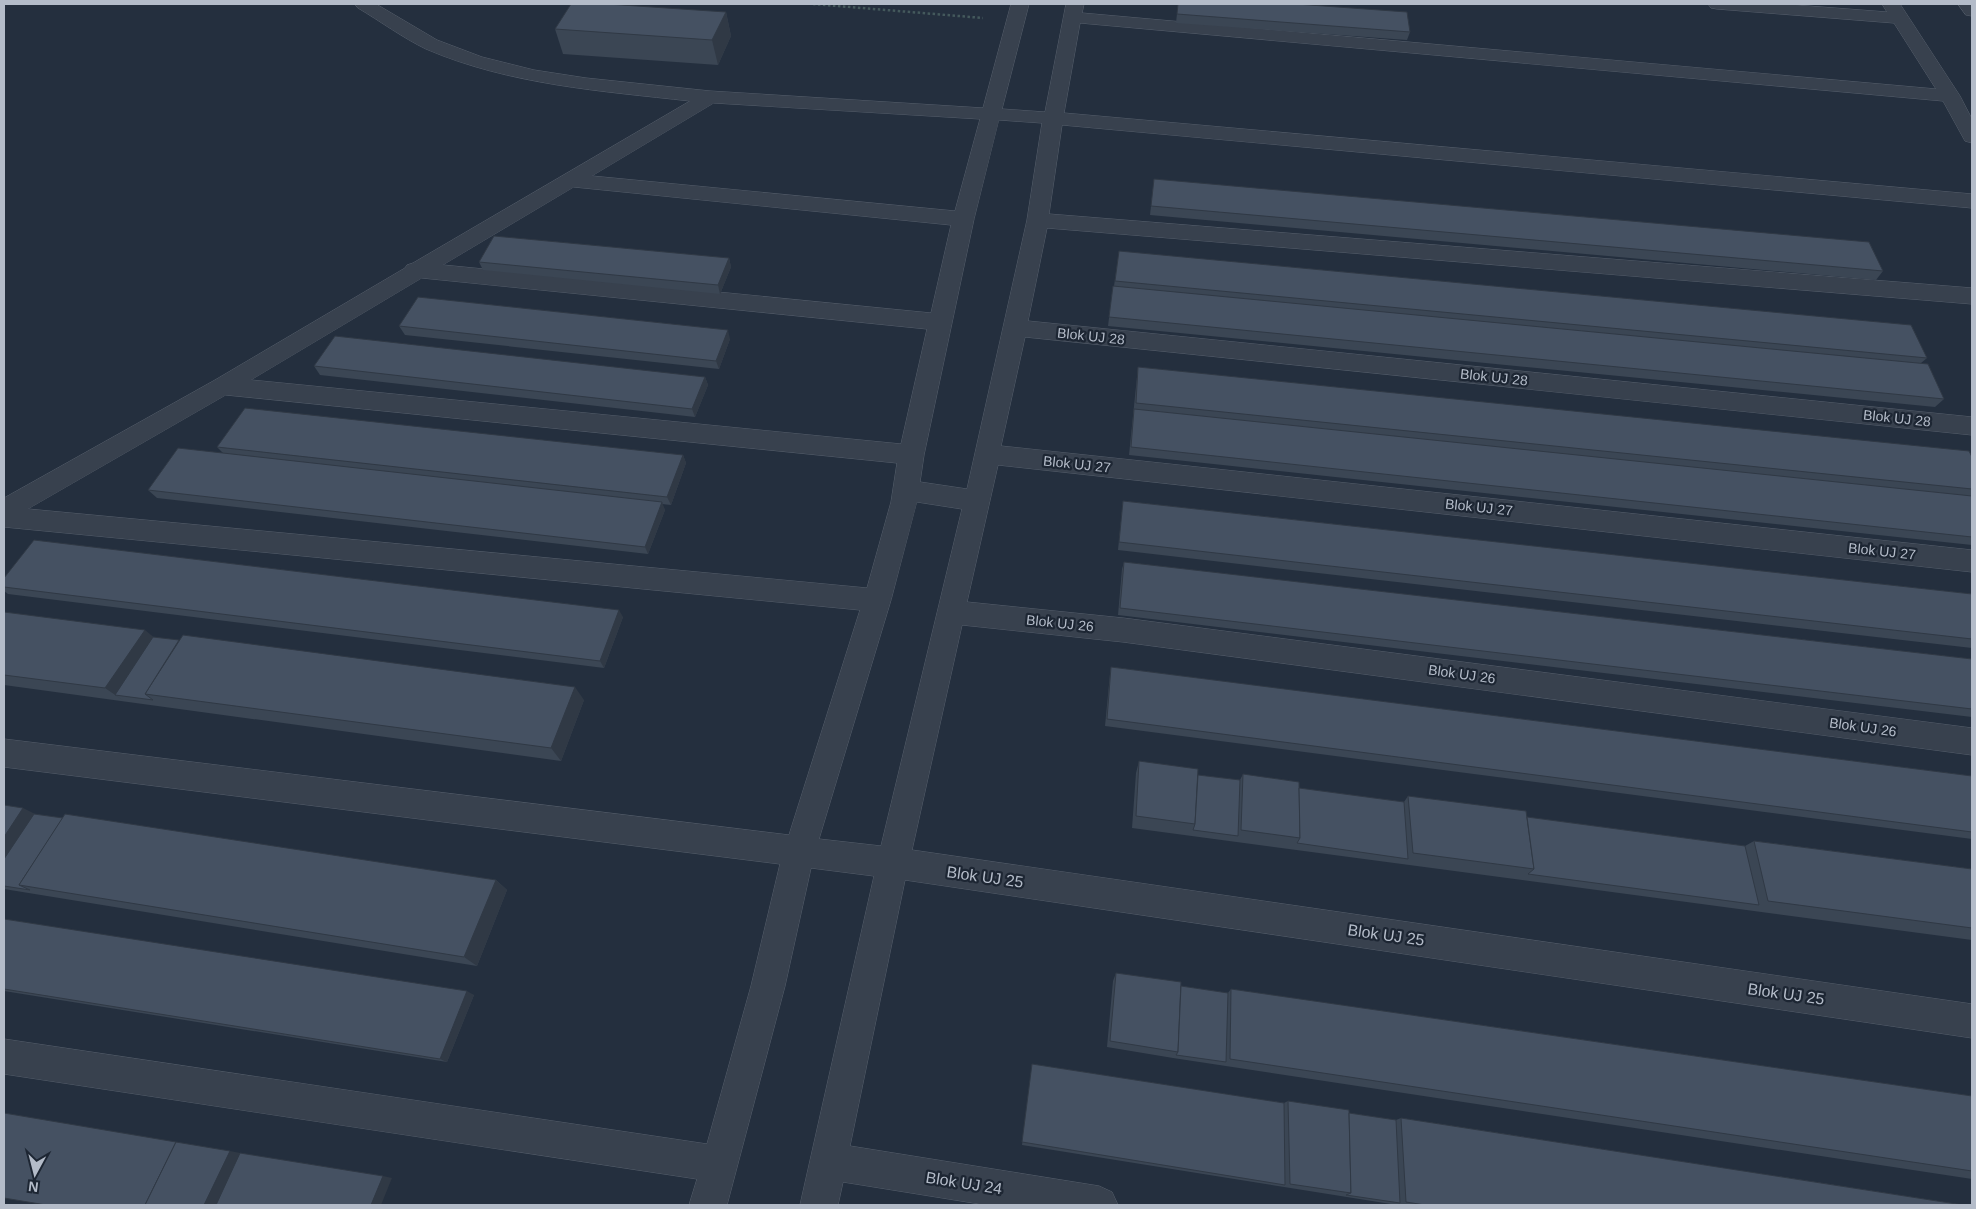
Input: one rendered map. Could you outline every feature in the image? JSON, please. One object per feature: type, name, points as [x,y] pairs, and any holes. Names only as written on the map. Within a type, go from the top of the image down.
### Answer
[{"type":"street","points":[[364,4],[431,44],[474,61],[534,76],[643,90],[710,97],[1053,118],[1972,201]]},
{"type":"street","points":[[1717,4],[1895,11],[1950,96],[1972,137]]},
{"type":"street","points":[[1967,4],[1972,11]]},
{"type":"street","points":[[819,1205],[893,863],[1015,328],[1038,220],[1053,118],[1074,10],[1950,96]]},
{"type":"street","points":[[708,1205],[768,986],[799,852],[877,600],[905,490],[963,219],[1018,12]]},
{"type":"street","points":[[4,510],[223,386],[415,270],[710,97]]},
{"type":"street","points":[[568,180],[963,219]]},
{"type":"street","points":[[1038,220],[1972,296]]},
{"type":"street","points":[[415,270],[940,322]]},
{"type":"street","name":"Blok UJ 28","points":[[1015,328],[1972,426]]},
{"type":"street","points":[[223,386],[911,455]]},
{"type":"street","name":"Blok UJ 27","points":[[986,454],[1972,561]]},
{"type":"street","points":[[905,490],[977,501]]},
{"type":"street","points":[[4,516],[877,600]]},
{"type":"street","name":"Blok UJ 26","points":[[951,612],[1123,630],[1972,742]]},
{"type":"street","name":"Blok UJ 25","points":[[4,753],[893,863],[1972,1021]]},
{"type":"street","points":[[4,1057],[720,1164]]},
{"type":"street","name":"Blok UJ 24","points":[[829,1161],[1099,1205]]},
{"type":"path","points":[[813,4],[1018,12]]},
{"type":"building","points":[[571,4],[607,4],[726,12],[712,40],[555,29]]},
{"type":"building","points":[[1178,4],[1296,4],[1407,12],[1410,32],[1177,14]]},
{"type":"building","points":[[1154,179],[1869,242],[1883,271],[1151,206]]},
{"type":"building","points":[[494,236],[729,258],[718,285],[479,262]]},
{"type":"building","points":[[1119,251],[1911,325],[1927,358],[1115,281]]},
{"type":"building","points":[[1113,286],[1928,364],[1944,399],[1109,317]]},
{"type":"building","points":[[418,297],[728,330],[716,361],[399,326]]},
{"type":"building","points":[[335,336],[705,377],[692,409],[314,366]]},
{"type":"building","points":[[1138,367],[1969,451],[1972,457],[1972,489],[1136,403]]},
{"type":"building","points":[[245,408],[683,455],[667,497],[217,447]]},
{"type":"building","points":[[1134,409],[1972,496],[1972,537],[1131,447]]},
{"type":"building","points":[[178,448],[662,502],[645,547],[148,490]]},
{"type":"building","points":[[1123,501],[1972,594],[1972,639],[1119,542]]},
{"type":"building","points":[[34,540],[619,610],[600,661],[4,587],[4,578]]},
{"type":"building","points":[[1124,562],[1972,659],[1972,709],[1120,608]]},
{"type":"building","points":[[4,612],[145,630],[105,688],[4,675]]},
{"type":"building","points":[[183,635],[575,687],[551,748],[145,694]]},
{"type":"building","points":[[153,637],[179,640],[145,694],[153,700],[115,695]]},
{"type":"building","points":[[1111,667],[1972,776],[1972,832],[1107,719]]},
{"type":"building","points":[[1139,761],[1198,769],[1195,824],[1136,816]]},
{"type":"building","points":[[1243,774],[1299,782],[1300,838],[1241,830]]},
{"type":"building","points":[[1198,775],[1240,780],[1238,836],[1193,830]]},
{"type":"building","points":[[1299,788],[1404,802],[1408,859],[1297,843],[1300,838]]},
{"type":"building","points":[[1408,796],[1526,811],[1534,869],[1413,853]]},
{"type":"building","points":[[4,805],[23,808],[4,837]]},
{"type":"building","points":[[34,814],[63,818],[19,885],[30,890],[4,886],[4,859]]},
{"type":"building","points":[[65,814],[496,880],[464,957],[19,885]]},
{"type":"building","points":[[1527,817],[1745,846],[1759,905],[1528,874],[1534,869]]},
{"type":"building","points":[[1754,841],[1972,869],[1972,928],[1768,901]]},
{"type":"building","points":[[4,919],[467,991],[440,1059],[4,989]]},
{"type":"building","points":[[1116,973],[1181,982],[1178,1052],[1110,1041]]},
{"type":"building","points":[[1181,986],[1228,993],[1226,1062],[1176,1055],[1178,1052]]},
{"type":"building","points":[[1231,989],[1972,1096],[1972,1171],[1230,1059]]},
{"type":"building","points":[[1032,1064],[1284,1103],[1285,1185],[1022,1142]]},
{"type":"building","points":[[1288,1101],[1349,1110],[1351,1193],[1290,1184]]},
{"type":"building","points":[[4,1113],[176,1142],[145,1205],[46,1205],[4,1198]]},
{"type":"building","points":[[1349,1113],[1396,1120],[1400,1203],[1346,1195],[1351,1193]]},
{"type":"building","points":[[1401,1118],[1963,1205],[1425,1205],[1406,1202]]},
{"type":"building","points":[[176,1142],[230,1151],[204,1205],[145,1205]]},
{"type":"building","points":[[240,1153],[383,1176],[371,1205],[216,1205]]}]
